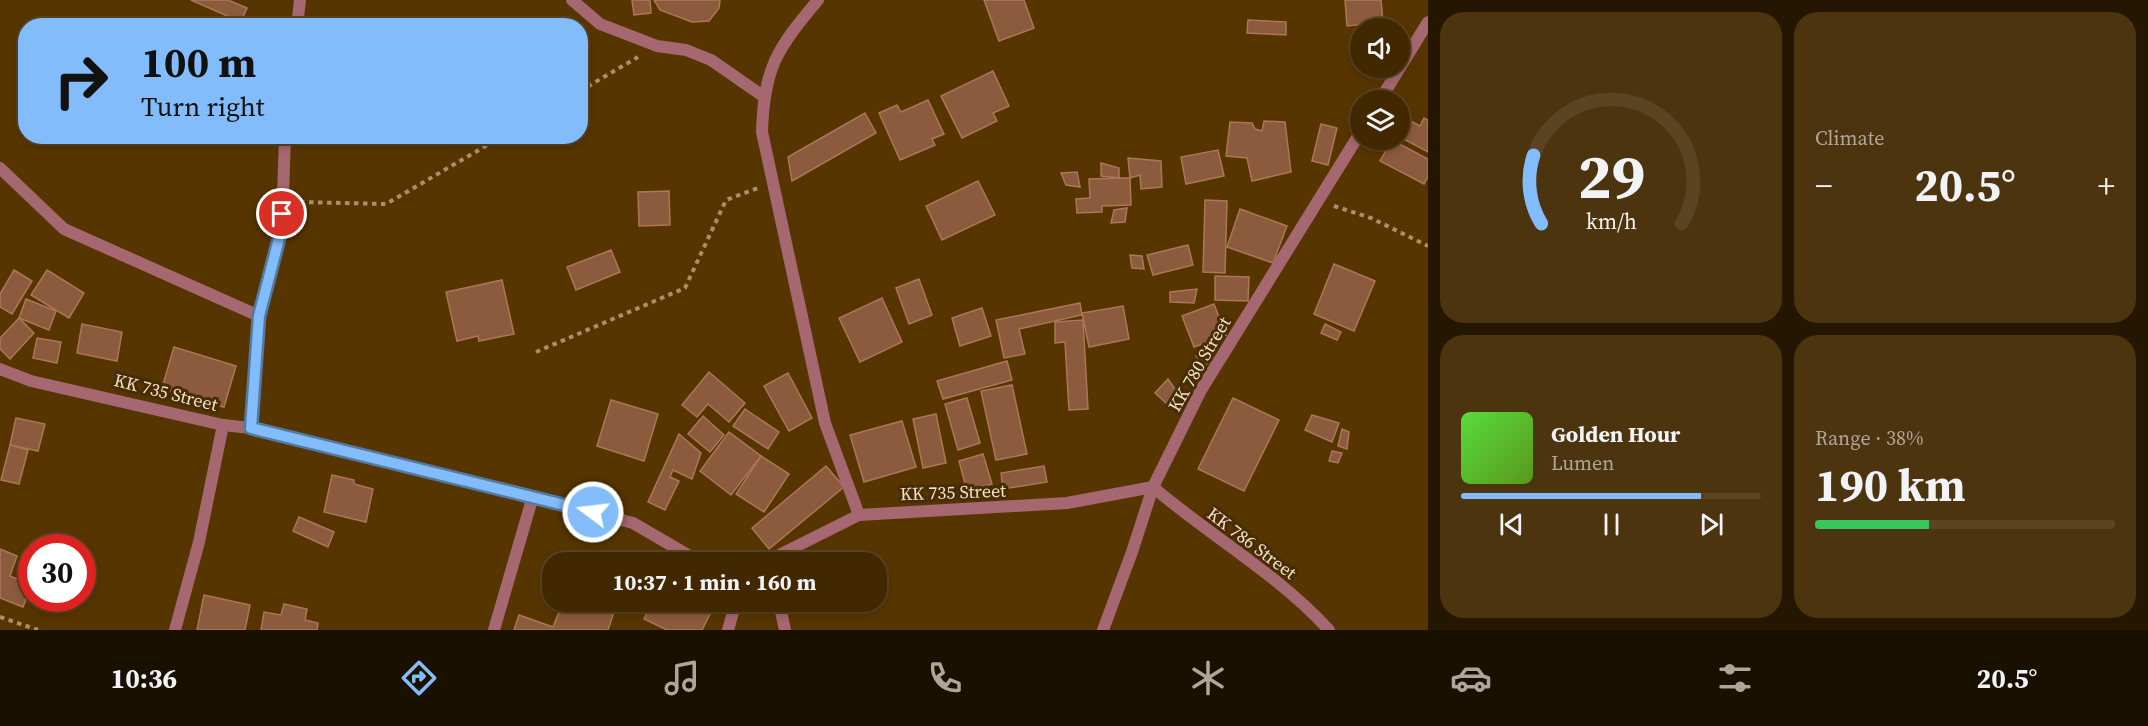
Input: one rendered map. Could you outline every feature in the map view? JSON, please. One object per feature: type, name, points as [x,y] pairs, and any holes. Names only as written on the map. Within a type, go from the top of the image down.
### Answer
[{"type":"street","points":[[298,18],[300,0]]},
{"type":"street","points":[[572,0],[600,24],[657,46],[686,50],[711,60],[763,96]]},
{"type":"street","points":[[818,0],[791,32],[775,59],[763,96],[762,132],[825,423],[859,515]]},
{"type":"street","points":[[1386,90],[1428,22]]},
{"type":"street","points":[[251,428],[259,316],[282,227],[285,144]]},
{"type":"street","name":"KK 780 Street","points":[[1103,630],[1132,552],[1152,487],[1202,390],[1350,150]]},
{"type":"street","points":[[0,168],[64,229],[259,316]]},
{"type":"street","name":"KK 735 Street","points":[[0,369],[31,381],[223,425],[251,428],[533,496],[633,523],[683,552]]},
{"type":"street","points":[[175,630],[198,542],[223,425]]},
{"type":"street","name":"KK 735 Street","points":[[788,552],[859,515],[1067,503],[1152,487]]},
{"type":"street","name":"KK 786 Street","points":[[1152,487],[1190,519],[1240,554],[1313,612],[1329,630]]},
{"type":"street","points":[[494,630],[533,496]]},
{"type":"street","points":[[728,630],[733,612]]},
{"type":"street","points":[[781,612],[785,630]]},
{"type":"path","points":[[588,86],[657,46]]},
{"type":"path","points":[[282,201],[386,204],[489,144]]},
{"type":"path","points":[[536,352],[685,288],[726,200],[773,182]]},
{"type":"path","points":[[1319,201],[1371,218],[1428,246]]},
{"type":"path","points":[[0,617],[38,630]]},
{"type":"building","points":[[191,0],[228,0],[247,8],[243,18],[232,18]]},
{"type":"building","points":[[632,0],[650,0],[651,13],[634,15]]},
{"type":"building","points":[[654,0],[720,0],[719,8],[709,21],[692,22],[660,10]]},
{"type":"building","points":[[984,0],[1024,0],[1034,28],[999,41]]},
{"type":"building","points":[[1345,0],[1381,0],[1383,18],[1350,18],[1350,26],[1347,26]]},
{"type":"building","points":[[1248,20],[1286,22],[1286,35],[1247,33]]},
{"type":"building","points":[[993,71],[1009,106],[993,113],[997,121],[962,138],[941,96]]},
{"type":"building","points":[[928,100],[944,134],[932,139],[935,145],[900,160],[879,113],[897,105],[901,112]]},
{"type":"building","points":[[865,113],[876,133],[792,181],[788,157]]},
{"type":"building","points":[[1424,118],[1428,120],[1428,152],[1410,142],[1410,121],[1420,126]]},
{"type":"building","points":[[1264,121],[1285,122],[1291,172],[1252,181],[1247,158],[1226,156],[1230,122],[1252,123],[1255,129],[1262,131]]},
{"type":"building","points":[[1321,124],[1337,128],[1328,165],[1312,161]]},
{"type":"building","points":[[1218,150],[1224,176],[1186,184],[1181,157]]},
{"type":"building","points":[[1386,150],[1410,150],[1428,159],[1428,177],[1424,184],[1380,161]]},
{"type":"building","points":[[1128,158],[1161,161],[1162,187],[1141,189],[1140,175],[1130,178]]},
{"type":"building","points":[[1101,163],[1119,168],[1119,178],[1101,176]]},
{"type":"building","points":[[1077,172],[1080,187],[1066,185],[1061,173]]},
{"type":"building","points":[[1130,178],[1131,205],[1102,206],[1102,212],[1077,213],[1076,199],[1090,198],[1089,179]]},
{"type":"building","points":[[978,181],[995,215],[942,240],[926,206]]},
{"type":"building","points":[[669,191],[670,225],[639,226],[638,192]]},
{"type":"building","points":[[1205,200],[1227,201],[1225,273],[1203,272]]},
{"type":"building","points":[[1127,208],[1125,222],[1111,223],[1114,210]]},
{"type":"building","points":[[1240,209],[1287,226],[1273,263],[1227,247]]},
{"type":"building","points":[[1188,245],[1193,265],[1153,275],[1147,255]]},
{"type":"building","points":[[611,250],[620,272],[576,290],[567,267]]},
{"type":"building","points":[[1130,255],[1142,256],[1144,269],[1132,268]]},
{"type":"building","points":[[1334,264],[1375,281],[1354,331],[1314,314]]},
{"type":"building","points":[[14,270],[32,281],[12,314],[0,307],[0,294]]},
{"type":"building","points":[[47,270],[84,293],[69,318],[31,295]]},
{"type":"building","points":[[1215,276],[1249,277],[1248,301],[1215,300]]},
{"type":"building","points":[[919,279],[932,315],[909,324],[896,288]]},
{"type":"building","points":[[502,280],[514,334],[479,341],[478,336],[457,341],[446,292]]},
{"type":"building","points":[[1197,289],[1194,303],[1170,302],[1170,292]]},
{"type":"building","points":[[882,298],[902,342],[860,362],[839,318]]},
{"type":"building","points":[[26,299],[56,311],[49,330],[19,318]]},
{"type":"building","points":[[1080,303],[1082,315],[1019,329],[1025,354],[1004,358],[996,320]]},
{"type":"building","points":[[1214,304],[1226,335],[1194,347],[1182,316]]},
{"type":"building","points":[[1123,306],[1129,339],[1089,347],[1082,313]]},
{"type":"building","points":[[982,308],[991,336],[960,346],[952,318]]},
{"type":"building","points":[[19,318],[34,333],[10,359],[0,349],[0,338]]},
{"type":"building","points":[[1083,320],[1088,409],[1069,410],[1065,342],[1055,343],[1055,322]]},
{"type":"building","points":[[82,324],[122,332],[117,361],[77,353]]},
{"type":"building","points":[[1325,324],[1341,332],[1337,340],[1321,333]]},
{"type":"building","points":[[37,338],[61,342],[57,363],[33,358]]},
{"type":"building","points":[[174,347],[236,366],[224,407],[162,388]]},
{"type":"building","points":[[1207,350],[1214,360],[1203,366],[1196,356]]},
{"type":"building","points":[[1007,361],[1012,380],[943,399],[937,381]]},
{"type":"building","points":[[709,372],[745,403],[729,422],[708,404],[697,417],[682,405]]},
{"type":"building","points":[[788,373],[812,418],[789,431],[764,386]]},
{"type":"building","points":[[1168,379],[1177,392],[1167,404],[1155,393]]},
{"type":"building","points":[[1012,385],[1027,454],[996,460],[981,391]]},
{"type":"building","points":[[967,398],[980,443],[958,450],[945,404]]},
{"type":"building","points":[[1233,398],[1279,420],[1244,491],[1198,469]]},
{"type":"building","points":[[611,400],[658,414],[644,461],[597,446]]},
{"type":"building","points":[[745,409],[779,432],[768,449],[733,426]]},
{"type":"building","points":[[936,414],[946,463],[923,468],[913,419]]},
{"type":"building","points":[[1312,415],[1339,423],[1332,442],[1305,430]]},
{"type":"building","points":[[703,416],[724,435],[710,452],[688,434]]},
{"type":"building","points":[[16,418],[45,424],[38,451],[10,445]]},
{"type":"building","points":[[902,421],[916,467],[864,482],[850,435]]},
{"type":"building","points":[[1342,429],[1349,432],[1347,449],[1338,446]]},
{"type":"building","points":[[729,432],[761,456],[731,495],[700,471]]},
{"type":"building","points":[[679,434],[701,453],[692,479],[673,470],[670,477],[679,481],[665,510],[648,502]]},
{"type":"building","points":[[10,445],[28,450],[19,484],[1,480]]},
{"type":"building","points":[[1332,451],[1342,453],[1338,463],[1329,461]]},
{"type":"building","points":[[983,454],[992,484],[967,491],[959,461]]},
{"type":"building","points":[[761,456],[789,474],[764,512],[736,494]]},
{"type":"building","points":[[826,466],[844,487],[769,549],[752,528]]},
{"type":"building","points":[[1044,466],[1047,482],[1003,489],[1001,473]]},
{"type":"building","points":[[332,475],[354,480],[354,484],[373,489],[366,522],[324,512]]},
{"type":"building","points":[[299,517],[334,532],[328,547],[293,531]]},
{"type":"building","points":[[0,549],[17,556],[10,576],[17,579],[18,576],[18,605],[0,598]]},
{"type":"building","points":[[204,595],[250,605],[245,630],[197,630]]},
{"type":"building","points":[[284,604],[307,609],[305,620],[318,623],[317,630],[261,630],[264,612],[281,615]]},
{"type":"building","points":[[559,612],[614,612],[608,630],[514,630],[519,615],[553,627]]},
{"type":"building","points":[[647,612],[711,612],[702,630],[667,630],[644,619]]},
{"type":"route","points":[[282,214],[282,227],[259,316],[251,428],[593,512]]}]
